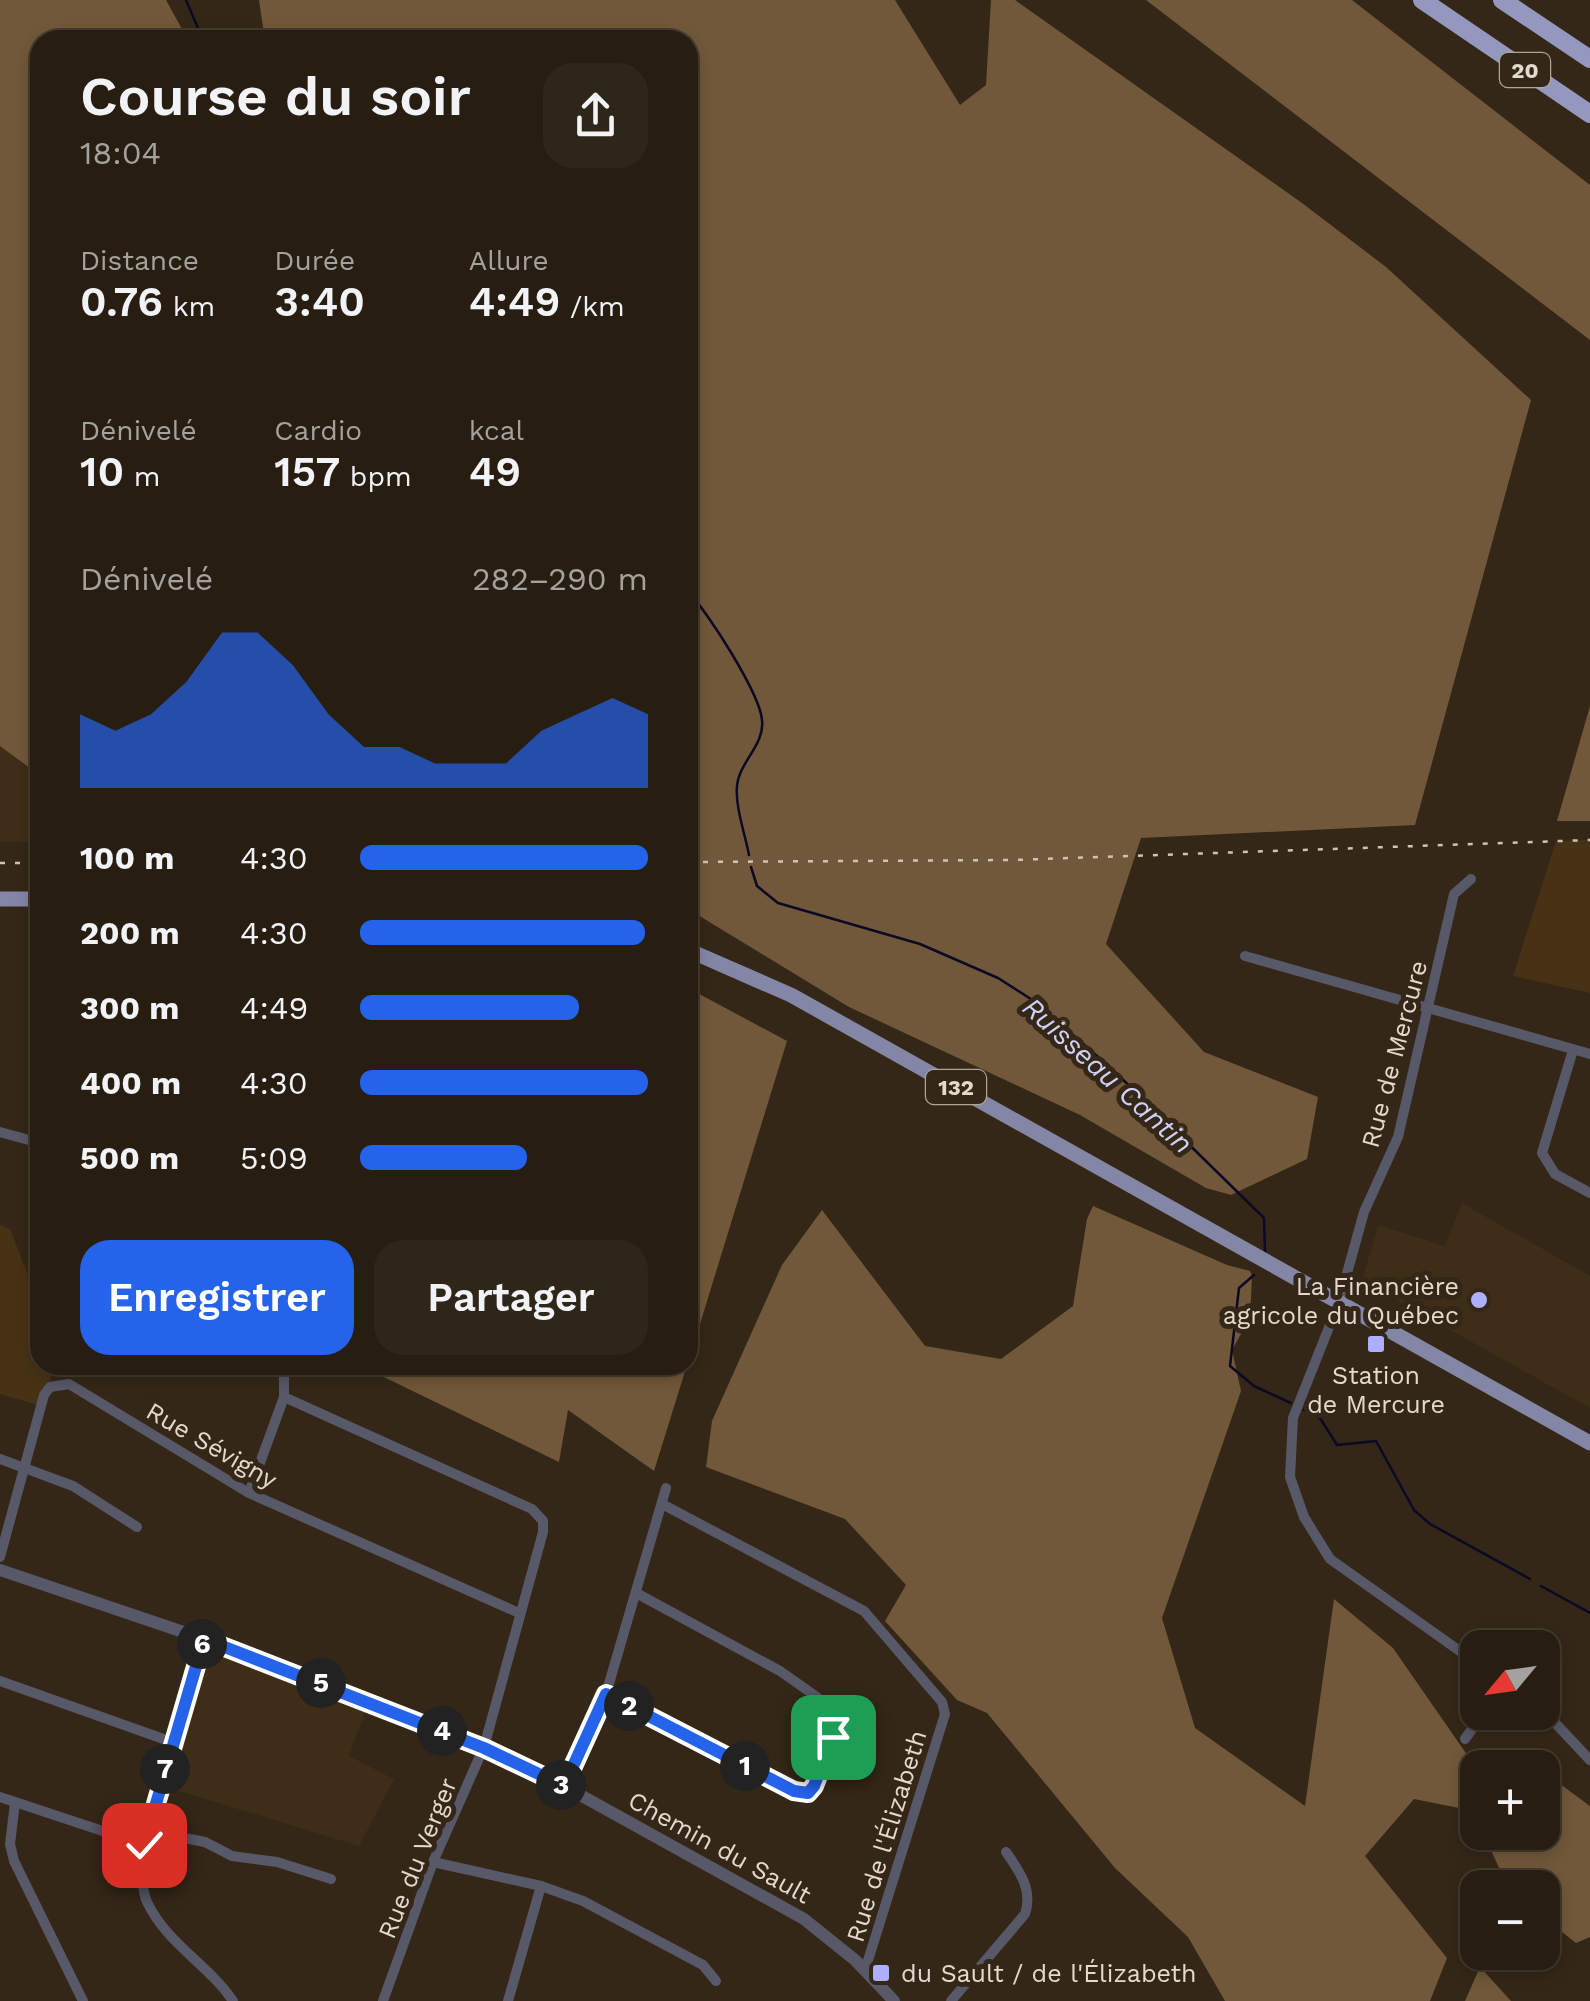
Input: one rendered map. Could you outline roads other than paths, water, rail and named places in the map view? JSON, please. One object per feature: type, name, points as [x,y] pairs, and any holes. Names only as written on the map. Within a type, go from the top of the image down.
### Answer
[{"type":"highway","name":"20","points":[[1422,0],[1590,114]]},
{"type":"highway","name":"20","points":[[1502,0],[1590,59]]},
{"type":"main road","points":[[0,899],[30,899]]},
{"type":"main road","name":"132","points":[[698,954],[791,994],[1590,1442]]},
{"type":"street","name":"Rue de Mercure","points":[[1460,1651],[1330,1559],[1304,1517],[1290,1477],[1293,1418],[1339,1302],[1364,1212],[1398,1136],[1454,894],[1472,878]]},
{"type":"street","points":[[1245,956],[1590,1054]]},
{"type":"street","points":[[1572,1050],[1542,1153],[1555,1174],[1590,1193]]},
{"type":"street","points":[[0,1132],[30,1140]]},
{"type":"street","points":[[249,1493],[284,1397],[284,1375]]},
{"type":"street","name":"Rue Sévigny","points":[[0,1556],[44,1396],[50,1387],[69,1384],[249,1493],[520,1613]]},
{"type":"street","name":"Rue du Verger","points":[[284,1397],[532,1509],[543,1521],[484,1748],[433,1862],[383,2001]]},
{"type":"street","points":[[0,1459],[72,1486],[137,1527]]},
{"type":"street","points":[[564,1786],[606,1694],[666,1488]]},
{"type":"street","name":"Rue de l'Élizabeth","points":[[662,1504],[864,1611],[942,1702],[945,1714],[865,1970]]},
{"type":"street","name":"Chemin du Sault","points":[[0,1570],[204,1639],[484,1748],[564,1786],[804,1918],[865,1970],[894,2001]]},
{"type":"street","points":[[606,1694],[794,1791],[808,1793],[814,1786],[833,1737],[835,1721],[817,1696],[780,1671],[638,1594]]},
{"type":"street","points":[[204,1639],[172,1742],[141,1870],[145,1899],[169,1937],[234,2001]]},
{"type":"street","points":[[0,1681],[172,1742]]},
{"type":"street","points":[[1560,1728],[1590,1760]]},
{"type":"street","points":[[1465,1740],[1472,1730]]},
{"type":"street","points":[[0,1797],[144,1845]]},
{"type":"street","points":[[15,1803],[10,1844],[14,1861],[82,2001]]},
{"type":"street","points":[[148,1831],[204,1842],[232,1856],[277,1862],[331,1879]]},
{"type":"street","points":[[950,2001],[1025,1914],[1030,1900],[1026,1886],[1006,1852]]},
{"type":"street","points":[[433,1862],[541,1886],[624,1920],[703,1965],[716,1981]]},
{"type":"street","points":[[508,2001],[541,1886]]},
{"type":"waterway","name":"Ruisseau Cantin","points":[[186,0],[199,30]]},
{"type":"waterway","name":"Ruisseau Cantin","points":[[698,605],[731,653],[762,720],[760,737],[737,786],[749,855]]},
{"type":"waterway","name":"Ruisseau Cantin","points":[[751,867],[757,886],[778,903],[920,944],[998,978],[1034,1001],[1113,1070],[1264,1218],[1265,1252]]},
{"type":"waterway","name":"Ruisseau Cantin","points":[[1254,1275],[1239,1288],[1230,1366],[1254,1386],[1291,1403]]},
{"type":"waterway","name":"Ruisseau Cantin","points":[[1304,1410],[1320,1418],[1337,1445],[1376,1441],[1414,1510],[1430,1524],[1530,1579]]},
{"type":"waterway","name":"Ruisseau Cantin","points":[[1541,1586],[1590,1613]]},
{"type":"railway","points":[[698,862],[1013,860],[1590,840]]},
{"type":"railway","points":[[0,863],[30,863]]},
{"type":"place","name":"La Financière agricole du Québec","points":[[1479,1300]]},
{"type":"place","name":"Station de Mercure","points":[[1376,1344]]},
{"type":"place","name":"du Sault / de l'Élizabeth","points":[[881,1973]]}]
